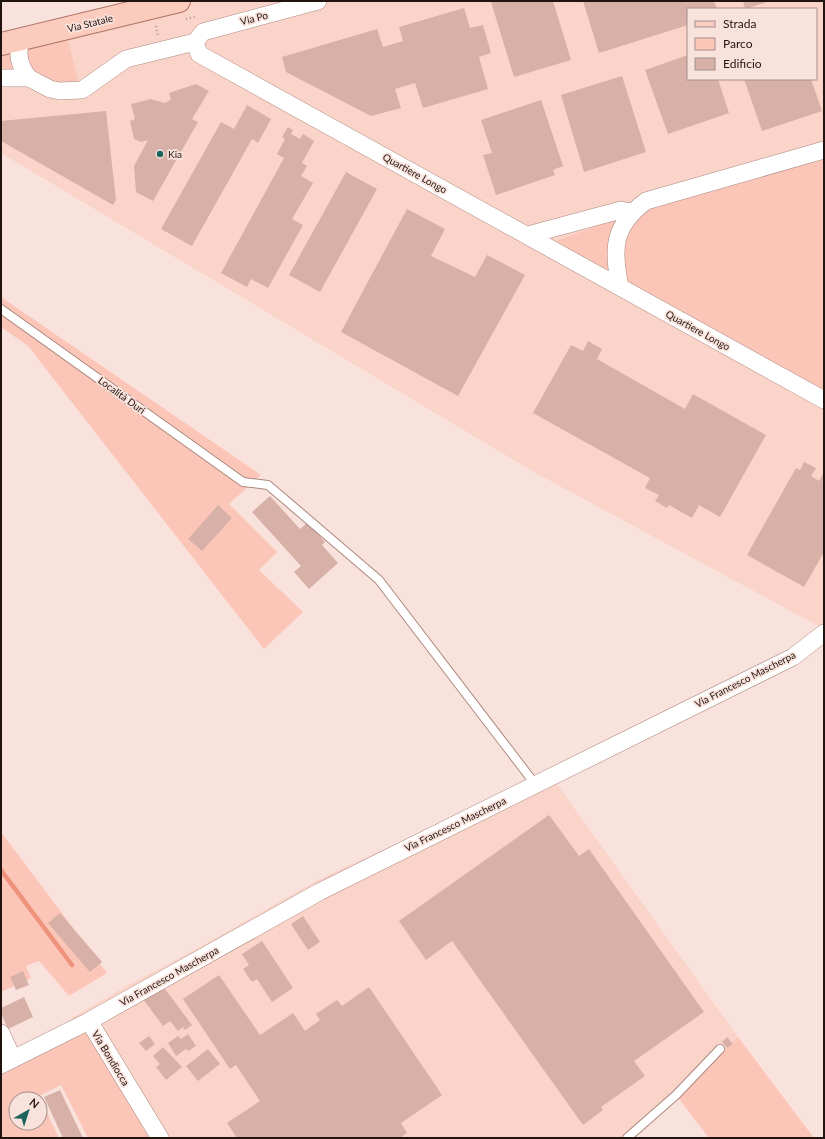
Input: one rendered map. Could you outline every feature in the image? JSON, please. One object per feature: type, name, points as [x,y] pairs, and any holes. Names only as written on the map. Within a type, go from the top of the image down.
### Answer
[{"type":"main road","name":"Via Statale","points":[[11,42],[180,1]]},
{"type":"street","name":"Via Po","points":[[195,42],[204,32],[318,1]]},
{"type":"street","points":[[11,42],[18,52],[23,71],[29,78],[60,91],[82,90],[126,59],[195,42]]},
{"type":"street","name":"Quartiere Longo","points":[[195,42],[199,54],[208,60],[528,235],[824,400]]},
{"type":"street","points":[[1,78],[29,78]]},
{"type":"street","points":[[620,287],[615,256],[622,225],[631,212],[646,201],[824,150]]},
{"type":"street","points":[[528,235],[621,210],[631,212]]},
{"type":"street","name":"Via Francesco Mascherpa","points":[[89,1020],[319,892],[793,657],[824,632]]},
{"type":"street","name":"Via Bondiocca","points":[[7,1062],[89,1020],[160,1138]]},
{"type":"street","points":[[1,1033],[7,1062]]},
{"type":"lane","name":"Località Duri","points":[[1,308],[243,482],[268,485],[379,580],[535,784]]},
{"type":"lane","points":[[627,1138],[676,1095],[720,1049]]},
{"type":"shaded area","points":[[137,1],[824,1],[824,629],[534,472],[1,153],[1,38]]},
{"type":"shaded area","points":[[549,773],[738,1037],[629,1138],[157,1138],[75,1016],[318,880]]},
{"type":"green space","points":[[67,35],[80,89],[1,76],[1,51]]},
{"type":"green space","points":[[824,143],[824,400],[556,241]]},
{"type":"green space","points":[[1,297],[261,475],[229,504],[277,552],[259,570],[303,612],[264,649],[28,346],[1,327]]},
{"type":"green space","points":[[1,832],[107,973],[69,996],[39,961],[26,966],[31,978],[1,992]]},
{"type":"green space","points":[[75,1016],[97,1035],[157,1138],[88,1138],[61,1085],[48,1092],[8,1091],[8,1131],[48,1131],[48,1115],[59,1138],[1,1138],[1,1075],[23,1064]]},
{"type":"green space","points":[[738,1037],[814,1138],[709,1138],[676,1095]]},
{"type":"building","points":[[553,1],[571,60],[514,77],[491,2]]},
{"type":"building","points":[[583,1],[714,1],[717,8],[687,8],[687,25],[599,53]]},
{"type":"building","points":[[743,1],[770,1],[748,8],[745,8]]},
{"type":"building","points":[[464,8],[470,28],[483,25],[491,53],[479,57],[488,89],[423,108],[415,83],[395,89],[401,108],[371,116],[286,72],[282,57],[377,29],[383,47],[403,41],[399,27]]},
{"type":"building","points":[[687,55],[687,80],[718,80],[729,113],[668,134],[645,70]]},
{"type":"building","points":[[622,76],[646,152],[584,172],[561,95]]},
{"type":"building","points":[[744,80],[811,80],[822,111],[762,131]]},
{"type":"building","name":"Kia","points":[[196,84],[209,91],[192,119],[198,122],[153,201],[136,192],[134,166],[148,140],[141,142],[134,139],[130,121],[135,119],[131,104],[151,99],[164,103],[171,100],[169,93]]},
{"type":"building","points":[[541,100],[563,166],[553,170],[555,175],[496,195],[483,155],[492,153],[481,120]]},
{"type":"building","points":[[247,105],[271,119],[258,143],[252,139],[192,246],[161,229],[221,122],[234,129]]},
{"type":"building","points":[[106,111],[116,200],[113,205],[1,141],[1,121]]},
{"type":"building","points":[[288,127],[293,130],[291,134],[300,139],[303,134],[314,141],[302,163],[307,166],[301,176],[313,183],[292,219],[303,225],[268,288],[251,279],[247,287],[221,273],[284,158],[277,154],[285,139],[282,137]]},
{"type":"building","points":[[346,172],[377,189],[320,292],[289,275]]},
{"type":"building","points":[[407,209],[445,229],[431,256],[475,277],[487,255],[525,275],[458,396],[341,332]]},
{"type":"building","points":[[588,341],[602,349],[597,359],[685,409],[693,394],[766,435],[720,517],[699,505],[692,518],[669,505],[667,508],[655,501],[659,495],[645,488],[650,478],[533,413],[571,345],[583,351]]},
{"type":"building","points":[[804,462],[816,468],[811,476],[819,481],[824,472],[824,552],[804,587],[747,555],[796,468],[800,470]]},
{"type":"building","points":[[270,496],[300,529],[308,522],[325,542],[322,545],[338,563],[309,589],[294,572],[301,566],[252,512]]},
{"type":"building","points":[[218,505],[232,518],[202,551],[188,539]]},
{"type":"building","points":[[549,815],[579,856],[589,849],[704,1012],[634,1061],[645,1076],[601,1107],[603,1110],[583,1125],[452,941],[426,960],[399,921]]},
{"type":"building","points":[[60,913],[102,962],[90,972],[48,923]]},
{"type":"building","points":[[303,916],[320,942],[308,950],[291,924]]},
{"type":"building","points":[[262,941],[293,988],[272,1002],[257,979],[252,982],[243,969],[249,965],[242,954]]},
{"type":"building","points":[[23,971],[29,985],[16,990],[10,977]]},
{"type":"building","points":[[219,975],[260,1035],[293,1013],[305,1031],[320,1020],[316,1014],[337,1000],[342,1006],[369,987],[442,1095],[401,1123],[407,1133],[400,1138],[237,1138],[227,1123],[260,1101],[236,1065],[230,1069],[183,999]]},
{"type":"building","points":[[162,985],[192,1025],[185,1030],[183,1027],[178,1031],[170,1021],[163,1026],[143,999]]},
{"type":"building","points":[[24,997],[33,1017],[8,1029],[1,1013],[1,1008]]},
{"type":"building","points":[[188,1034],[196,1046],[188,1051],[186,1049],[176,1056],[168,1043],[178,1036],[181,1039]]},
{"type":"building","points":[[149,1036],[155,1044],[146,1051],[139,1043]]},
{"type":"building","points":[[727,1037],[733,1044],[727,1048],[722,1042]]},
{"type":"building","points":[[163,1047],[182,1067],[166,1080],[156,1067],[160,1064],[153,1056]]},
{"type":"building","points":[[208,1049],[220,1064],[198,1081],[186,1066]]},
{"type":"building","points":[[60,1090],[83,1138],[63,1138],[48,1106],[48,1095]]},
{"type":"waterway","points":[[1,870],[72,965]]},
{"type":"place","name":"Kia","points":[[160,154]]}]
